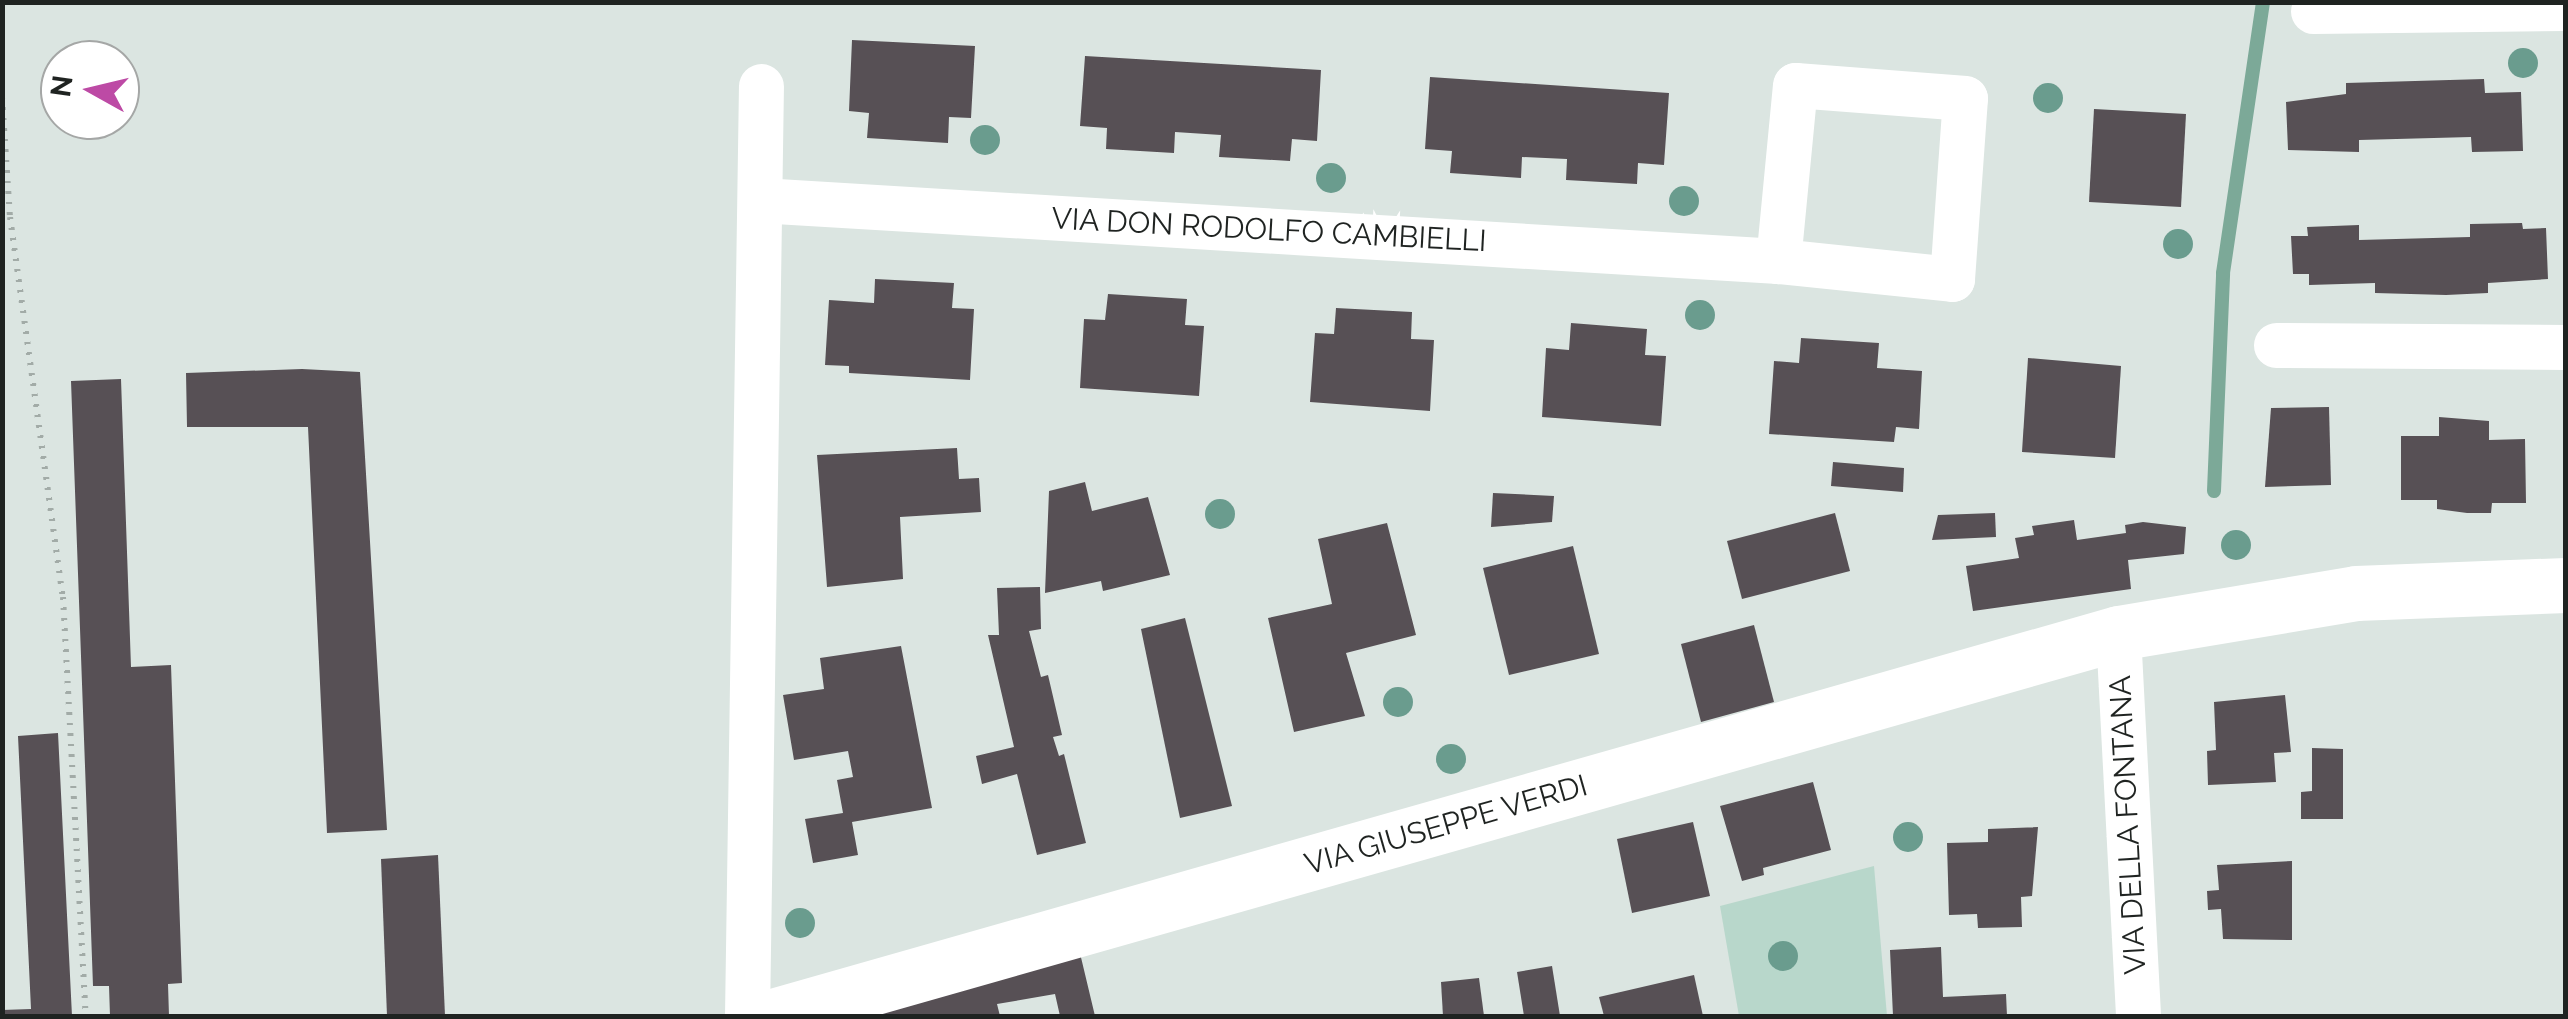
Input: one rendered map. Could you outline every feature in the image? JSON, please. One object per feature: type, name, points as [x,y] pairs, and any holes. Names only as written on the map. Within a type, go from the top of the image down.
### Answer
[{"type":"street","points":[[2313,11],[2566,8]]},
{"type":"street","name":"VIA DON RODOLFO CAMBIELLI","points":[[760,200],[1778,261],[1952,279],[1965,98],[1795,85],[1778,261]]},
{"type":"street","points":[[747,1016],[761,86]]},
{"type":"street","points":[[2276,345],[2566,347]]},
{"type":"street","name":"VIA GIUSEPPE VERDI","points":[[773,1016],[2118,633],[2356,593],[2566,585]]},
{"type":"street","name":"VIA DELLA FONTANA","points":[[2118,633],[2138,1016]]},
{"type":"path","points":[[2,97],[14,253],[62,596],[86,1016]]},
{"type":"green space","points":[[1874,866],[1887,1016],[1739,1016],[1720,906]]},
{"type":"building","points":[[852,40],[975,46],[971,118],[949,117],[948,143],[867,138],[869,113],[849,111]]},
{"type":"building","points":[[1085,56],[1321,70],[1317,141],[1292,139],[1290,161],[1219,157],[1221,135],[1175,132],[1174,153],[1106,149],[1107,128],[1080,126]]},
{"type":"building","points":[[1430,77],[1669,93],[1664,165],[1638,163],[1637,184],[1566,180],[1567,159],[1522,157],[1521,178],[1450,173],[1452,151],[1425,149]]},
{"type":"building","points":[[2484,79],[2485,93],[2521,92],[2523,151],[2472,152],[2471,137],[2359,140],[2359,152],[2288,150],[2286,102],[2346,94],[2346,83]]},
{"type":"building","points":[[2094,109],[2186,114],[2181,207],[2089,202]]},
{"type":"building","points":[[2522,223],[2523,229],[2546,228],[2548,279],[2488,283],[2488,293],[2446,295],[2375,293],[2375,283],[2309,285],[2309,274],[2293,274],[2291,236],[2308,236],[2307,227],[2359,225],[2359,240],[2470,237],[2470,224]]},
{"type":"building","points":[[875,279],[954,283],[952,308],[974,309],[970,380],[849,373],[849,366],[825,365],[829,300],[874,303]]},
{"type":"building","points":[[1108,294],[1187,299],[1185,325],[1204,326],[1199,396],[1080,388],[1084,319],[1105,320]]},
{"type":"building","points":[[1336,308],[1412,312],[1411,339],[1434,340],[1430,411],[1310,402],[1315,333],[1334,334]]},
{"type":"building","points":[[1571,323],[1647,329],[1645,355],[1666,356],[1661,426],[1542,417],[1546,348],[1569,350]]},
{"type":"building","points":[[1801,338],[1879,343],[1877,368],[1922,371],[1919,429],[1896,427],[1894,442],[1769,434],[1774,361],[1799,363]]},
{"type":"building","points":[[2028,358],[2121,366],[2115,458],[2022,452]]},
{"type":"building","points":[[302,369],[360,372],[387,830],[327,833],[308,427],[187,427],[186,373]]},
{"type":"building","points":[[121,379],[131,667],[171,665],[182,983],[168,984],[169,1016],[110,1016],[109,986],[93,986],[71,381]]},
{"type":"building","points":[[2329,407],[2331,485],[2265,487],[2271,408]]},
{"type":"building","points":[[2439,417],[2489,421],[2489,440],[2525,439],[2526,503],[2492,503],[2491,513],[2467,513],[2437,509],[2437,500],[2401,500],[2401,436],[2439,436]]},
{"type":"building","points":[[957,448],[959,479],[979,478],[981,512],[900,517],[903,579],[827,587],[817,455]]},
{"type":"building","points":[[1833,462],[1904,468],[1903,492],[1831,486]]},
{"type":"building","points":[[1085,482],[1092,511],[1148,497],[1170,575],[1103,591],[1101,581],[1045,593],[1049,491]]},
{"type":"building","points":[[1493,493],[1554,496],[1552,522],[1491,527]]},
{"type":"building","points":[[1835,513],[1850,571],[1742,599],[1727,541]]},
{"type":"building","points":[[1995,513],[1996,537],[1932,540],[1938,515]]},
{"type":"building","points":[[2074,520],[2077,540],[2126,533],[2125,525],[2143,522],[2186,527],[2184,554],[2128,560],[2131,589],[1973,611],[1966,566],[2019,558],[2015,538],[2034,535],[2032,526]]},
{"type":"building","points":[[1387,523],[1416,635],[1346,653],[1365,716],[1294,732],[1268,618],[1332,604],[1318,539]]},
{"type":"building","points":[[1573,546],[1599,654],[1509,675],[1483,568]]},
{"type":"building","points":[[1040,587],[1041,629],[1029,631],[1041,677],[1048,675],[1062,735],[1053,737],[1059,756],[1064,754],[1086,843],[1037,855],[1017,774],[982,784],[976,756],[1014,747],[988,635],[999,635],[997,588]]},
{"type":"building","points":[[1185,618],[1232,806],[1180,818],[1141,629]]},
{"type":"building","points":[[1754,625],[1774,702],[1701,722],[1681,644]]},
{"type":"building","points":[[901,646],[932,808],[852,822],[858,855],[813,863],[805,819],[843,813],[837,780],[853,777],[848,751],[794,760],[783,695],[824,689],[820,658]]},
{"type":"building","points":[[2285,695],[2291,752],[2274,753],[2276,782],[2208,785],[2207,751],[2216,750],[2214,702]]},
{"type":"building","points":[[58,733],[72,1016],[2,1016],[2,1010],[31,1009],[18,736]]},
{"type":"building","points":[[2312,748],[2343,749],[2343,819],[2301,819],[2301,792],[2312,791]]},
{"type":"building","points":[[1813,782],[1831,850],[1763,868],[1764,875],[1742,881],[1720,806]]},
{"type":"building","points":[[1693,822],[1710,896],[1632,913],[1617,839]]},
{"type":"building","points":[[2038,827],[2032,896],[2021,897],[2022,927],[1978,928],[1977,914],[1949,915],[1947,843],[1988,842],[1988,829]]},
{"type":"building","points":[[438,855],[445,1016],[387,1016],[381,859]]},
{"type":"building","points":[[2292,861],[2292,940],[2223,939],[2221,909],[2208,910],[2207,891],[2219,890],[2217,865]]},
{"type":"building","points":[[1941,947],[1943,997],[2006,994],[2007,1016],[1893,1016],[1890,950]]},
{"type":"building","points":[[1079,949],[1095,1016],[1060,1016],[1055,994],[997,1004],[1000,1016],[877,1016],[873,1008]]},
{"type":"building","points":[[1552,966],[1560,1016],[1524,1016],[1517,972]]},
{"type":"building","points":[[1694,975],[1703,1016],[1604,1016],[1599,997]]},
{"type":"building","points":[[1479,978],[1484,1016],[1443,1016],[1441,982]]},
{"type":"waterway","points":[[2214,491],[2223,273],[2263,2]]}]
